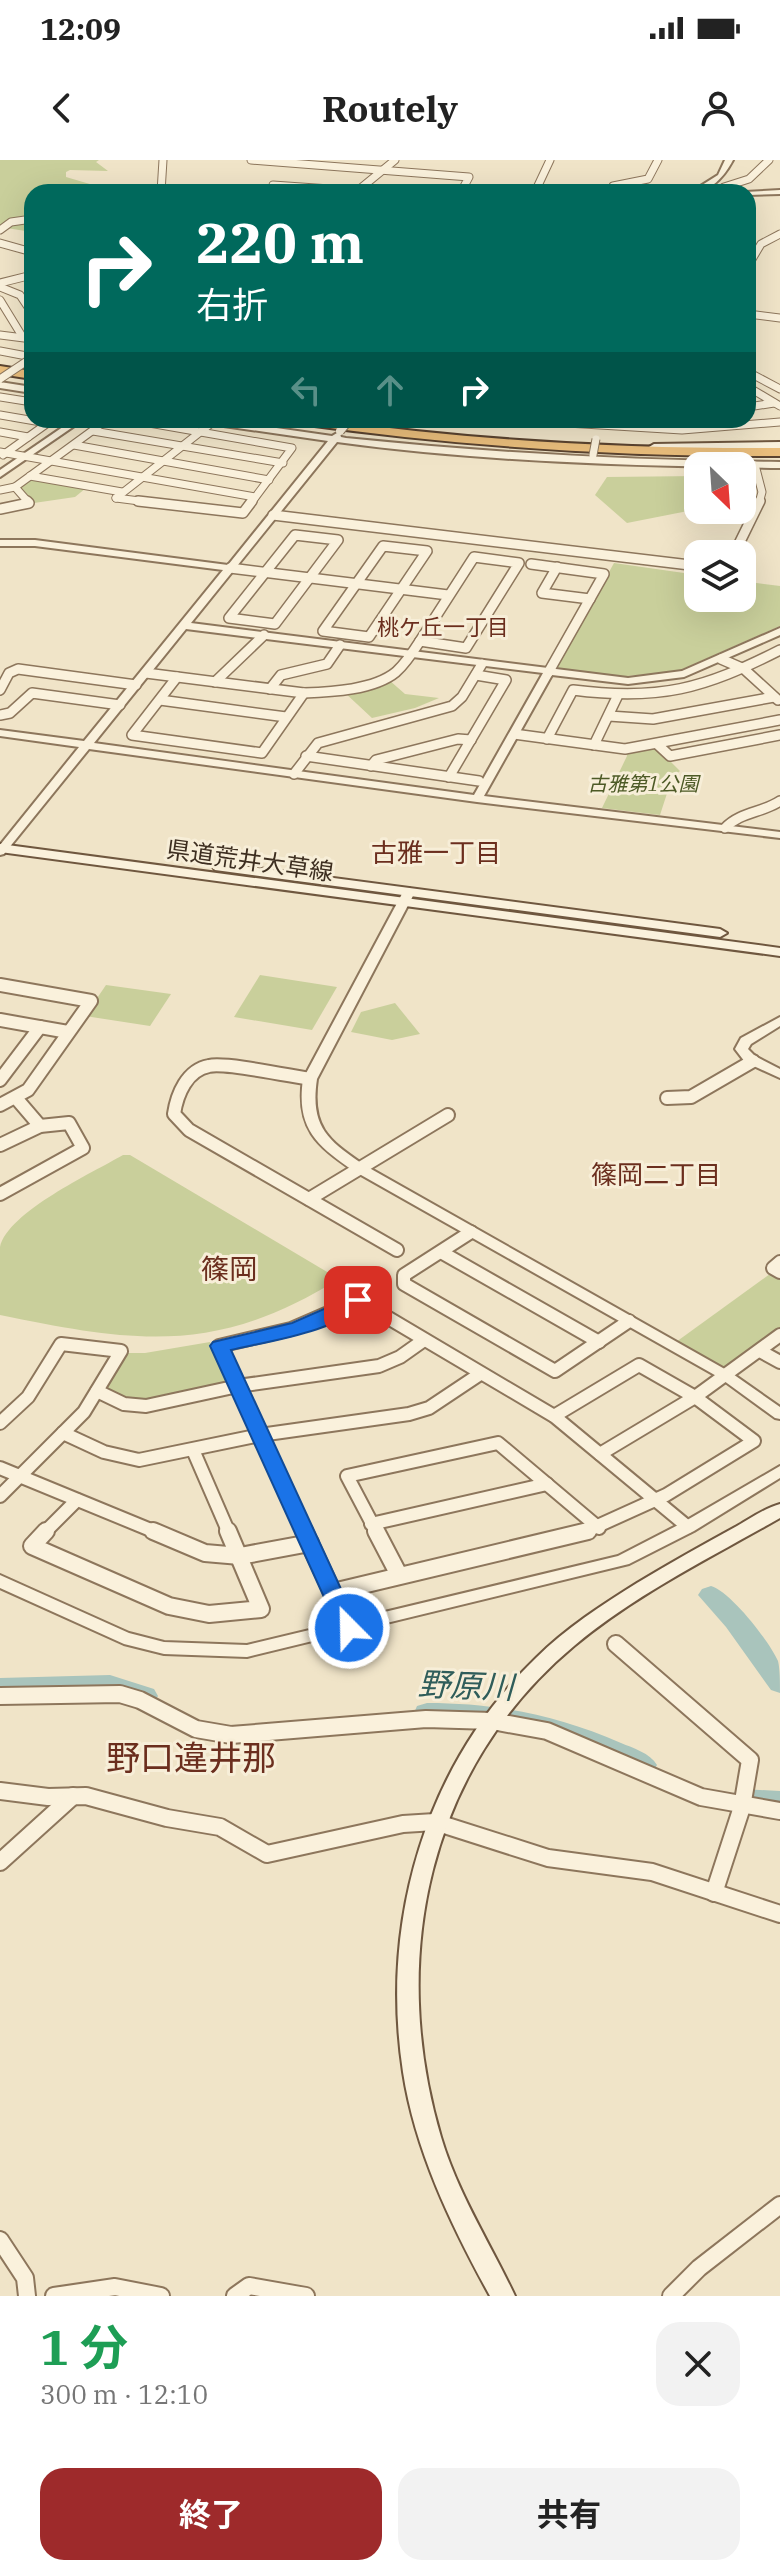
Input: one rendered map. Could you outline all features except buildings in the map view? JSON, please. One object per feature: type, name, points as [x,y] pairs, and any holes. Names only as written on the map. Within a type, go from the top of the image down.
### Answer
[{"type":"highway","points":[[0,367],[24,365]]},
{"type":"highway","points":[[357,428],[554,447],[780,448]]},
{"type":"highway","points":[[401,428],[481,437],[654,447],[780,448]]},
{"type":"main road","name":"県道荒井大草線","points":[[3,845],[406,898],[780,952]]},
{"type":"main road","name":"県道荒井大草線","points":[[406,898],[780,941]]},
{"type":"main road","points":[[503,2296],[462,2219],[433,2146],[416,2083],[408,2034],[407,1942],[418,1880],[435,1822],[461,1767],[495,1716],[541,1664],[586,1626],[630,1595],[780,1510]]},
{"type":"street","points":[[162,184],[163,160]]},
{"type":"street","points":[[251,160],[469,177],[465,184]]},
{"type":"street","points":[[366,184],[395,160]]},
{"type":"street","points":[[538,184],[550,160]]},
{"type":"street","points":[[623,184],[648,179],[658,160]]},
{"type":"street","points":[[708,184],[721,176],[729,160]]},
{"type":"street","points":[[733,184],[749,179],[769,160]]},
{"type":"street","points":[[756,193],[780,192]]},
{"type":"street","points":[[0,230],[11,222],[24,220]]},
{"type":"street","points":[[756,248],[780,234]]},
{"type":"street","points":[[0,243],[24,250]]},
{"type":"street","points":[[0,285],[24,278]]},
{"type":"street","points":[[0,285],[24,298]]},
{"type":"street","points":[[1,302],[22,336]]},
{"type":"street","points":[[0,316],[11,315]]},
{"type":"street","points":[[756,315],[780,318]]},
{"type":"street","points":[[0,335],[22,336]]},
{"type":"street","points":[[0,351],[24,361]]},
{"type":"street","points":[[0,382],[24,368]]},
{"type":"street","points":[[756,376],[780,389]]},
{"type":"street","points":[[0,382],[24,388]]},
{"type":"street","points":[[756,393],[777,405]]},
{"type":"street","points":[[0,397],[24,401]]},
{"type":"street","points":[[756,406],[777,405]]},
{"type":"street","points":[[0,415],[24,418]]},
{"type":"street","points":[[756,425],[780,422]]},
{"type":"street","points":[[2,454],[41,428]]},
{"type":"street","points":[[0,474],[68,428]]},
{"type":"street","points":[[0,490],[15,487],[97,428]]},
{"type":"street","points":[[177,428],[200,432],[292,448],[243,513],[116,498],[200,432],[203,428]]},
{"type":"street","points":[[251,428],[332,441],[471,455],[684,462]]},
{"type":"street","points":[[3,845],[87,746],[342,428]]},
{"type":"street","points":[[593,458],[598,428]]},
{"type":"street","points":[[702,428],[727,428]]},
{"type":"street","points":[[93,431],[283,463]]},
{"type":"street","points":[[0,432],[28,437]]},
{"type":"street","points":[[74,445],[269,480]]},
{"type":"street","points":[[2,454],[255,497]]},
{"type":"street","points":[[756,465],[780,465]]},
{"type":"street","points":[[756,469],[762,492],[756,508]]},
{"type":"street","points":[[30,476],[122,492]]},
{"type":"street","points":[[0,509],[29,503],[15,487]]},
{"type":"street","points":[[273,515],[684,564]]},
{"type":"street","points":[[295,535],[338,540],[275,624],[229,618],[265,572],[295,535]]},
{"type":"street","points":[[0,543],[35,543],[448,595]]},
{"type":"street","points":[[383,546],[427,551],[369,637],[323,631],[355,583],[383,546]]},
{"type":"street","points":[[146,673],[304,693],[326,692],[392,675],[410,654],[418,641],[448,595],[474,557],[519,563],[466,648],[418,641]]},
{"type":"street","points":[[477,799],[604,574],[531,564]]},
{"type":"street","points":[[557,567],[542,593],[588,602]]},
{"type":"street","points":[[182,625],[605,680],[647,680],[684,674],[780,631]]},
{"type":"street","points":[[215,682],[230,665],[250,655],[264,635]]},
{"type":"street","points":[[270,689],[281,675],[327,664],[340,645]]},
{"type":"street","points":[[547,739],[573,690],[618,695],[695,688],[779,653]]},
{"type":"street","points":[[721,659],[744,669],[777,700]]},
{"type":"street","points":[[294,774],[318,743],[452,706],[482,664]]},
{"type":"street","points":[[0,690],[10,672],[18,669],[136,685]]},
{"type":"street","points":[[449,777],[506,680],[476,675]]},
{"type":"street","points":[[177,677],[132,735],[262,753],[304,693]]},
{"type":"street","points":[[0,715],[10,713],[29,693],[120,705]]},
{"type":"street","points":[[594,745],[618,695]]},
{"type":"street","points":[[160,700],[286,717]]},
{"type":"street","points":[[609,716],[653,719],[777,700]]},
{"type":"street","points":[[514,734],[625,749],[780,720]]},
{"type":"street","points":[[0,733],[477,799],[780,835]]},
{"type":"street","points":[[657,744],[670,756],[780,735]]},
{"type":"street","points":[[371,766],[376,760],[458,739],[471,740]]},
{"type":"street","points":[[306,756],[479,781]]},
{"type":"street","points":[[725,828],[734,818],[768,809],[780,801]]},
{"type":"street","points":[[406,898],[310,1079],[306,1105],[311,1124],[328,1146],[359,1168],[725,1375],[780,1414]]},
{"type":"street","points":[[0,985],[91,1001],[28,1090],[0,1105]]},
{"type":"street","points":[[0,1020],[68,1032]]},
{"type":"street","points":[[780,1021],[744,1043],[741,1049],[753,1061],[780,1074]]},
{"type":"street","points":[[0,1080],[40,1027]]},
{"type":"street","points":[[0,1057],[16,1059]]},
{"type":"street","points":[[667,1098],[691,1097],[753,1061]]},
{"type":"street","points":[[310,1079],[211,1065],[195,1070],[188,1078],[175,1102],[174,1114],[189,1130],[397,1250]]},
{"type":"street","points":[[16,1098],[40,1126]]},
{"type":"street","points":[[309,1199],[448,1115]]},
{"type":"street","points":[[0,1194],[83,1148],[69,1123],[40,1126],[2,1143]]},
{"type":"street","points":[[471,1232],[404,1275],[404,1284],[555,1371],[629,1321]]},
{"type":"street","points":[[441,1252],[599,1342]]},
{"type":"street","points":[[780,1262],[773,1268],[780,1272]]},
{"type":"street","points":[[349,1628],[219,1346],[297,1328],[332,1315],[358,1300],[554,1416],[688,1527]]},
{"type":"street","points":[[600,1454],[695,1397],[780,1335]]},
{"type":"street","points":[[97,1391],[124,1404],[146,1406],[238,1386],[379,1366],[424,1340]]},
{"type":"street","points":[[0,1423],[28,1397],[61,1344],[121,1351],[84,1412],[0,1496]]},
{"type":"street","points":[[760,1351],[780,1362]]},
{"type":"street","points":[[333,1592],[572,1537],[599,1528],[716,1468],[754,1441],[695,1397],[639,1365],[554,1416]]},
{"type":"street","points":[[63,1433],[122,1458],[158,1458],[260,1435],[409,1414],[429,1408],[480,1374]]},
{"type":"street","points":[[399,1575],[347,1476],[498,1443],[599,1528]]},
{"type":"street","points":[[77,1500],[32,1546],[169,1606],[209,1614],[261,1609],[193,1450]]},
{"type":"street","points":[[0,1468],[205,1553],[240,1556],[310,1543]]},
{"type":"street","points":[[0,1581],[124,1638],[164,1648],[247,1651],[599,1567],[645,1550],[780,1471]]},
{"type":"street","points":[[371,1524],[547,1484]]},
{"type":"street","points":[[616,1644],[750,1760],[743,1802],[714,1893]]},
{"type":"street","points":[[0,1696],[120,1694],[140,1700],[196,1729],[231,1735],[495,1716],[547,1731],[622,1761],[679,1790],[780,1811]]},
{"type":"street","points":[[0,1791],[48,1797],[86,1796],[167,1818],[220,1827],[267,1854],[403,1824],[435,1822],[548,1858],[652,1872],[780,1914]]},
{"type":"street","points":[[0,1862],[73,1796]]},
{"type":"street","points":[[671,2296],[699,2268],[780,2205]]},
{"type":"street","points":[[0,2240],[25,2278],[27,2296]]},
{"type":"street","points":[[235,2296],[249,2286],[306,2296]]},
{"type":"street","points":[[54,2296],[115,2287],[161,2296]]},
{"type":"green space","points":[[0,160],[99,160],[96,162],[108,171],[66,172],[66,177],[90,184],[24,184],[24,231],[0,227]]},
{"type":"green space","points":[[684,476],[684,512],[627,523],[595,495],[607,477]]},
{"type":"green space","points":[[31,478],[86,488],[75,497],[34,503],[20,487]]},
{"type":"green space","points":[[614,563],[684,573],[684,612],[756,612],[756,583],[780,586],[780,626],[676,672],[614,677],[555,670]]},
{"type":"green space","points":[[389,680],[405,694],[439,698],[415,708],[372,718],[343,691]]},
{"type":"green space","name":"古雅第1公園","points":[[656,747],[680,771],[672,778],[660,815],[602,808],[627,756],[626,750]]},
{"type":"green space","points":[[260,975],[337,987],[312,1030],[234,1017]]},
{"type":"green space","points":[[106,985],[171,994],[150,1026],[85,1016]]},
{"type":"green space","points":[[395,1003],[420,1034],[392,1040],[351,1032],[361,1012]]},
{"type":"green space","points":[[123,1155],[130,1155],[339,1279],[295,1304],[253,1321],[214,1331],[174,1336],[93,1332],[0,1315],[0,1247],[6,1234],[34,1207]]},
{"type":"green space","points":[[770,1274],[780,1279],[780,1328],[724,1369],[676,1342]]},
{"type":"green space","points":[[210,1342],[227,1383],[145,1401],[130,1400],[103,1388],[124,1353],[145,1353]]},
{"type":"waterway","points":[[711,1595],[735,1620],[780,1683]]},
{"type":"waterway","name":"野原川","points":[[0,1688],[110,1685],[145,1696]]},
{"type":"waterway","name":"野原川","points":[[427,1713],[488,1715],[539,1724],[588,1740],[643,1765]]},
{"type":"waterway","name":"野原川","points":[[743,1800],[780,1802]]},
{"type":"district","name":"桃ケ丘一丁目","points":[[443,626]]},
{"type":"district","name":"古雅一丁目","points":[[436,852]]},
{"type":"district","name":"篠岡二丁目","points":[[656,1174]]},
{"type":"district","name":"篠岡","points":[[229,1268]]},
{"type":"district","name":"野口違井那","points":[[191,1757]]},
{"type":"route","points":[[349,1628],[219,1346],[261,1339],[297,1328],[332,1315],[358,1300]]}]
